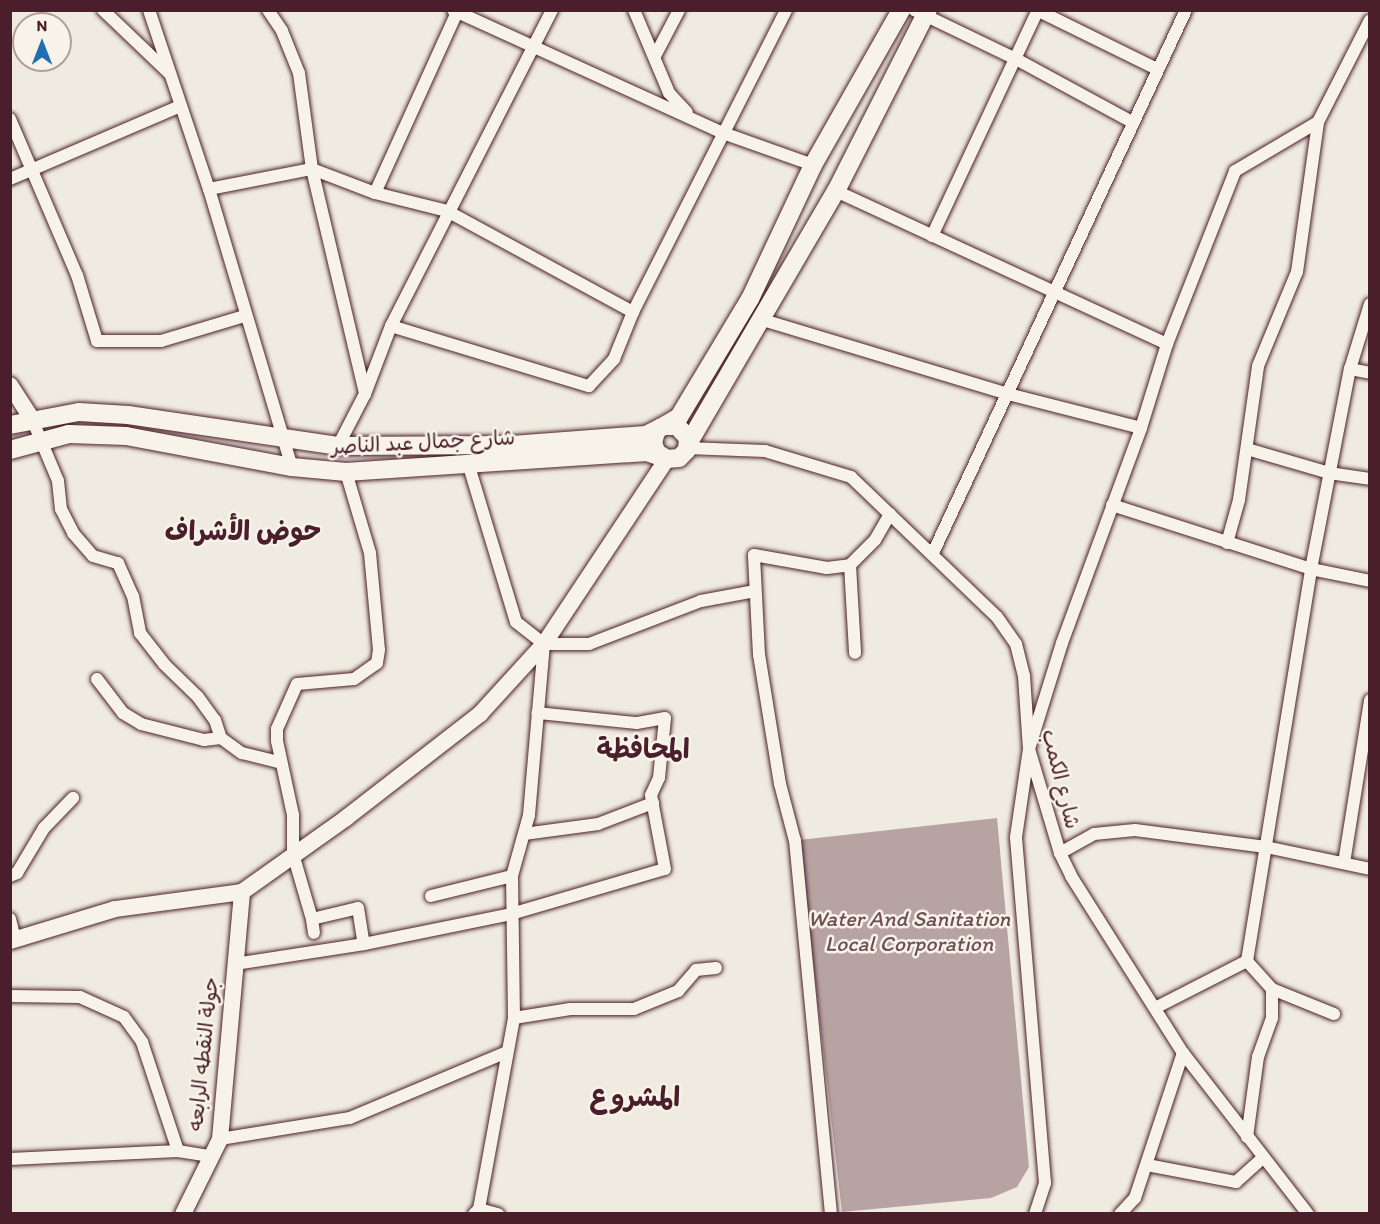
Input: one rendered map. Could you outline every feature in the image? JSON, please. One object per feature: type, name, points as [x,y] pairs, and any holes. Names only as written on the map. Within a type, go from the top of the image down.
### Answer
[{"type":"main road","points":[[664,458],[653,443],[663,427],[679,417],[750,299],[813,165],[900,10]]},
{"type":"main road","points":[[664,458],[679,458],[688,446],[762,320],[836,191],[922,13]]},
{"type":"main road","points":[[10,385],[32,419]]},
{"type":"main road","name":"شارع جمال عبد الناصر","points":[[10,424],[79,412],[128,415],[338,446],[512,445],[646,435],[663,427]]},
{"type":"main road","points":[[663,427],[682,428],[688,446]]},
{"type":"main road","name":"شارع جمال عبد الناصر","points":[[10,450],[69,434],[126,436],[292,467],[346,472],[647,452],[664,458]]},
{"type":"main road","points":[[13,940],[115,909],[242,892],[293,854],[346,819],[480,714],[544,644],[664,458]]},
{"type":"main road","name":"جولة النقطه الرابعه","points":[[183,1214],[209,1156],[220,1139],[242,892]]},
{"type":"street","points":[[103,10],[171,75]]},
{"type":"street","points":[[148,10],[209,189],[245,316],[292,467]]},
{"type":"street","points":[[268,10],[282,31],[299,73],[312,169],[365,394]]},
{"type":"street","points":[[338,446],[365,394],[391,326],[447,211],[535,48],[552,10]]},
{"type":"street","points":[[634,10],[669,93],[692,117]]},
{"type":"street","points":[[655,56],[679,10]]},
{"type":"street","points":[[391,326],[589,386],[614,359],[633,312],[786,10]]},
{"type":"street","points":[[933,553],[1186,10]]},
{"type":"street","points":[[375,194],[455,11],[723,133],[813,165]]},
{"type":"street","points":[[932,237],[1038,11],[1157,69]]},
{"type":"street","points":[[922,13],[1016,58],[1132,122]]},
{"type":"street","points":[[1227,543],[1247,449],[1258,366],[1297,272],[1318,122],[1370,20]]},
{"type":"street","points":[[10,179],[180,106]]},
{"type":"street","points":[[10,119],[35,170],[77,275],[97,341],[160,341],[245,316]]},
{"type":"street","points":[[1036,1213],[1045,1183],[1016,837],[1029,749],[1062,643],[1141,428],[1167,344],[1235,171],[1318,122]]},
{"type":"street","points":[[209,189],[312,169],[375,194],[447,211],[633,312]]},
{"type":"street","points":[[836,191],[1055,295],[1167,344]]},
{"type":"street","points":[[1247,961],[1311,569],[1350,369],[1370,304]]},
{"type":"street","points":[[762,320],[1008,394],[1141,428]]},
{"type":"street","points":[[1350,369],[1370,373]]},
{"type":"street","points":[[32,419],[44,442],[58,481],[61,509],[73,533],[93,556],[118,563],[133,596],[140,633],[198,697],[215,720],[221,738],[242,753],[279,762]]},
{"type":"street","name":"شارع الكمب","points":[[688,446],[765,451],[851,477],[933,553],[997,617],[1016,644],[1024,676],[1029,749],[1060,853],[1184,1053],[1308,1214]]},
{"type":"street","points":[[1247,449],[1329,473],[1370,479]]},
{"type":"street","points":[[468,463],[516,622],[544,644],[589,644],[701,601],[755,591]]},
{"type":"street","points":[[314,933],[293,854],[293,815],[279,762],[277,729],[297,684],[354,679],[377,663],[380,650],[370,553],[346,472]]},
{"type":"street","points":[[1112,506],[1311,569],[1370,581]]},
{"type":"street","points":[[831,1214],[795,841],[780,784],[759,655],[754,555],[827,568],[850,565],[875,540],[890,514]]},
{"type":"street","points":[[850,565],[855,653]]},
{"type":"street","points":[[498,1214],[476,1211],[514,1018],[512,876],[524,834],[544,644]]},
{"type":"street","points":[[97,679],[123,713],[141,724],[204,740],[221,738]]},
{"type":"street","points":[[1344,863],[1370,700]]},
{"type":"street","points":[[235,964],[364,944],[511,914],[665,869],[653,803],[666,718],[636,723],[537,713]]},
{"type":"street","points":[[10,876],[17,873],[44,828],[73,798]]},
{"type":"street","points":[[524,834],[598,824],[653,803]]},
{"type":"street","points":[[1060,853],[1094,834],[1135,830],[1266,847],[1370,868]]},
{"type":"street","points":[[431,896],[512,876]]},
{"type":"street","points":[[312,919],[358,908],[364,944]]},
{"type":"street","points":[[10,919],[13,940]]},
{"type":"street","points":[[1247,961],[1272,989],[1334,1014]]},
{"type":"street","points":[[1155,1008],[1247,961]]},
{"type":"street","points":[[514,1018],[570,1009],[634,1009],[678,991],[696,970],[716,968]]},
{"type":"street","points":[[1247,1137],[1258,1057],[1272,1018],[1272,989]]},
{"type":"street","points":[[10,996],[80,997],[123,1017],[142,1042],[178,1151]]},
{"type":"street","points":[[220,1139],[350,1118],[507,1052]]},
{"type":"street","points":[[1120,1214],[1136,1198],[1184,1053]]},
{"type":"street","points":[[10,1159],[178,1151],[209,1156]]},
{"type":"street","points":[[1147,1165],[1236,1182],[1263,1158]]},
{"type":"water","name":"Water And Sanitation Local Corporation","points":[[997,818],[1029,1167],[1017,1187],[991,1198],[842,1212],[799,840]]},
{"type":"district","name":"حوض الأشراف","points":[[243,531]]},
{"type":"district","name":"المحافظة","points":[[643,749]]},
{"type":"district","name":"المشروع","points":[[635,1097]]}]
